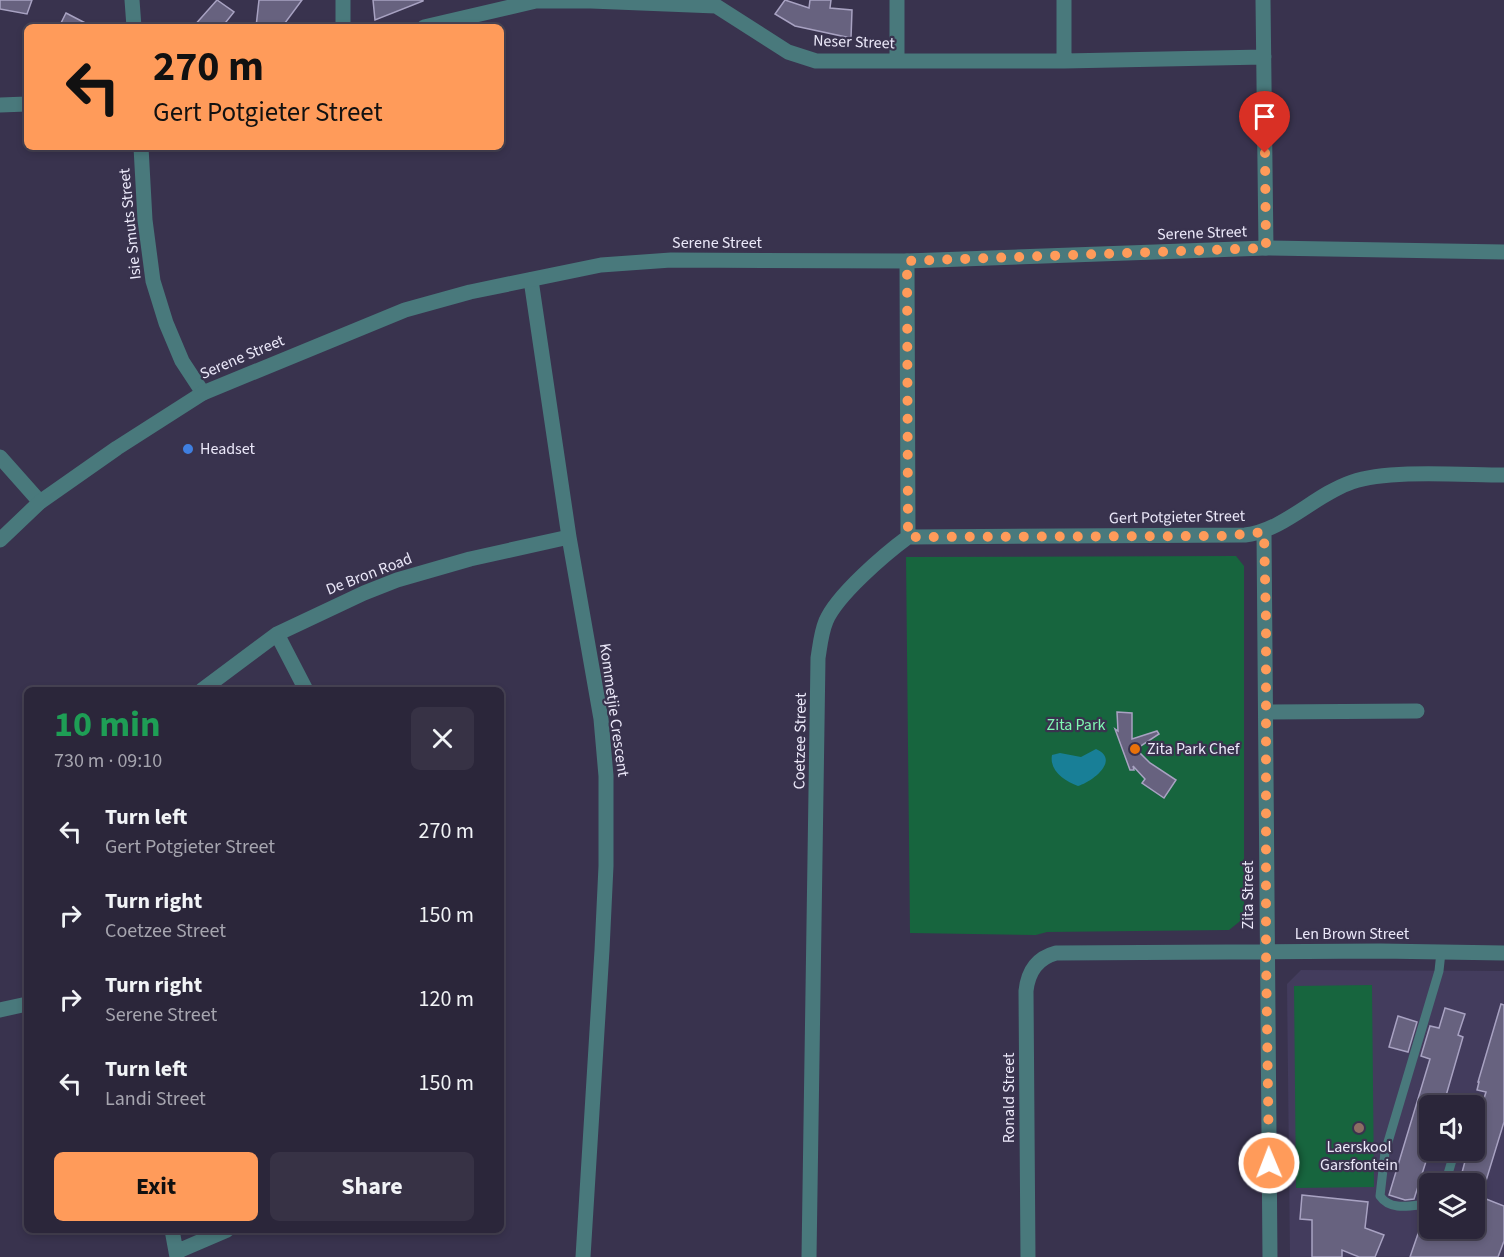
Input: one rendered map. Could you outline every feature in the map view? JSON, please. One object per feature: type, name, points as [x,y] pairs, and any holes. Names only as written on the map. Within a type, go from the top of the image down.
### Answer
[{"type":"street","points":[[132,0],[134,24]]},
{"type":"street","points":[[343,0],[343,24]]},
{"type":"street","points":[[897,0],[897,61]]},
{"type":"street","points":[[1064,0],[1064,61]]},
{"type":"street","points":[[1263,0],[1266,248]]},
{"type":"street","name":"Neser Street","points":[[437,24],[536,1],[716,3],[788,52],[827,61],[1064,61],[1263,57]]},
{"type":"street","points":[[0,105],[24,104]]},
{"type":"street","name":"Isie Smuts Street","points":[[141,150],[145,220],[153,281],[162,313],[182,361],[203,393]]},
{"type":"street","name":"Serene Street","points":[[0,540],[40,502],[117,448],[203,393],[405,310],[470,292],[601,266],[647,261],[907,261],[1266,248],[1504,252]]},
{"type":"street","points":[[907,261],[908,537]]},
{"type":"street","name":"Kommetjie Crescent","points":[[531,280],[569,537],[601,719],[606,776],[606,866],[602,950],[583,1257]]},
{"type":"street","points":[[0,457],[40,502]]},
{"type":"street","name":"Gert Potgieter Street","points":[[908,537],[1224,536],[1264,532],[1338,488],[1361,479],[1409,475],[1504,475]]},
{"type":"street","name":"Zita Street","points":[[1264,532],[1270,1257]]},
{"type":"street","name":"De Bron Road","points":[[206,687],[277,633],[342,602],[397,580],[470,559],[569,537]]},
{"type":"street","name":"Coetzee Street","points":[[809,1257],[820,641],[832,610],[879,560],[908,537]]},
{"type":"street","points":[[277,633],[304,687]]},
{"type":"street","points":[[1266,711],[1417,711]]},
{"type":"street","name":"Len Brown Street","points":[[1056,953],[1504,953]]},
{"type":"street","name":"Ronald Street","points":[[1028,1257],[1026,991],[1030,972],[1035,965],[1047,956],[1056,953]]},
{"type":"street","points":[[0,1010],[24,1005]]},
{"type":"street","points":[[173,1233],[177,1254],[221,1233]]},
{"type":"lane","points":[[1419,1205],[1393,1206],[1384,1202],[1380,1196],[1385,1152],[1439,971],[1442,952]]},
{"type":"shaded area","name":"Laerskool Garsfontein","points":[[1301,970],[1504,971],[1504,1257],[1290,1257],[1287,984]]},
{"type":"green space","name":"Zita Park","points":[[1236,556],[1244,566],[1244,918],[1229,930],[1047,932],[1036,935],[910,933],[906,557]]},
{"type":"green space","points":[[1372,985],[1374,1187],[1296,1188],[1294,986]]},
{"type":"water","points":[[1096,749],[1106,759],[1105,764],[1102,770],[1084,784],[1078,786],[1055,771],[1052,755],[1060,753],[1081,757]]},
{"type":"building","points":[[0,0],[32,0],[27,14],[0,9]]},
{"type":"building","points":[[217,0],[234,12],[224,24],[196,24]]},
{"type":"building","points":[[259,0],[302,0],[284,24],[256,24]]},
{"type":"building","points":[[373,0],[423,0],[423,1],[375,20]]},
{"type":"building","points":[[785,0],[809,8],[810,0],[831,0],[830,8],[852,10],[851,38],[795,26],[775,14]]},
{"type":"building","points":[[66,13],[87,24],[60,24]]},
{"type":"building","points":[[1117,712],[1132,713],[1132,739],[1157,731],[1159,734],[1136,749],[1150,763],[1176,780],[1164,798],[1142,783],[1145,779],[1133,766],[1134,770],[1130,770],[1115,729],[1118,731]]},
{"type":"building","points":[[1501,1004],[1504,1005],[1504,1122],[1485,1184],[1485,1173],[1462,1173],[1465,1161],[1485,1161],[1486,1092],[1477,1090]]},
{"type":"building","points":[[1445,1008],[1465,1014],[1458,1035],[1463,1037],[1446,1095],[1419,1095],[1430,1059],[1421,1056],[1430,1026],[1439,1028]]},
{"type":"building","points":[[1398,1016],[1417,1022],[1408,1052],[1389,1047]]},
{"type":"building","points":[[1419,1095],[1419,1161],[1426,1161],[1422,1173],[1419,1173],[1419,1183],[1414,1199],[1405,1200],[1389,1195]]},
{"type":"building","points":[[1302,1195],[1368,1202],[1365,1228],[1384,1235],[1375,1257],[1359,1257],[1342,1250],[1342,1257],[1312,1257],[1312,1220],[1300,1219]]},
{"type":"building","points":[[1485,1199],[1504,1206],[1504,1241],[1498,1257],[1410,1257],[1419,1231],[1419,1239],[1485,1239]]},
{"type":"place","name":"Headset","points":[[188,449]]},
{"type":"place","name":"Zita Park Chef","points":[[1135,749]]},
{"type":"place","name":"Laerskool Garsfontein","points":[[1359,1128]]},
{"type":"route","points":[[1265,153],[1266,248],[907,261],[908,537],[1224,536],[1264,532],[1269,1163]]}]
